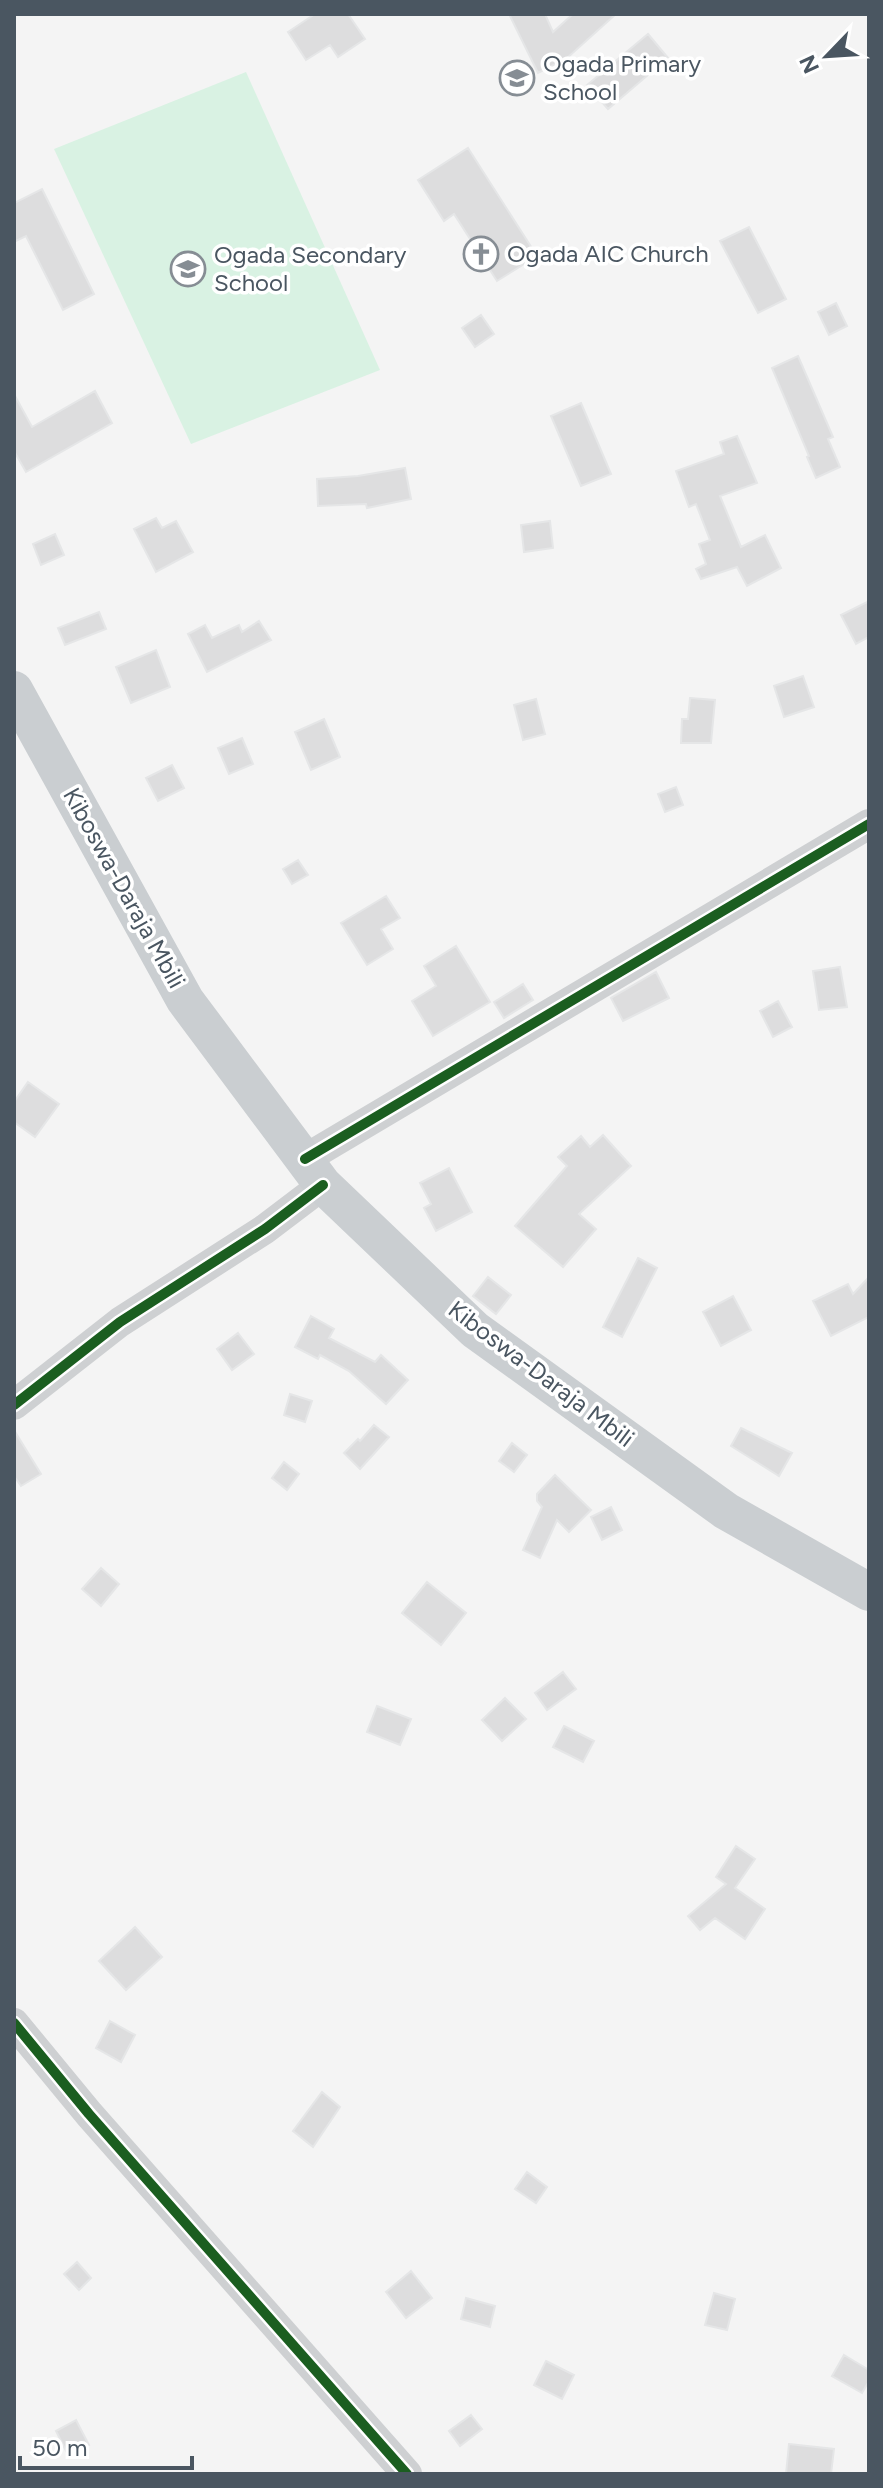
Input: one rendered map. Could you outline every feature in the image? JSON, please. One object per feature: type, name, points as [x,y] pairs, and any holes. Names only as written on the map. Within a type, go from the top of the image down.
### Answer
[{"type":"main road","name":"Kiboswa-Daraja Mbili","points":[[14,690],[185,1000],[314,1172],[475,1330],[726,1511],[869,1592]]},
{"type":"street","points":[[14,1405],[120,1322],[265,1229],[314,1172],[869,824]]},
{"type":"street","points":[[14,2023],[89,2114],[407,2474]]},
{"type":"green space","points":[[246,72],[380,370],[191,444],[54,149]]},
{"type":"building","points":[[315,14],[348,14],[365,39],[338,57],[330,45],[306,60],[288,32]]},
{"type":"building","points":[[509,14],[545,14],[553,32],[573,14],[616,14],[566,59],[538,73]]},
{"type":"building","points":[[648,34],[668,58],[608,109],[587,85]]},
{"type":"building","points":[[468,148],[537,256],[497,281],[454,214],[444,221],[418,180]]},
{"type":"building","points":[[42,189],[94,294],[63,310],[26,236],[14,242],[14,203]]},
{"type":"building","points":[[749,227],[786,299],[758,313],[720,241]]},
{"type":"building","points":[[836,303],[847,326],[829,335],[818,312]]},
{"type":"building","points":[[481,315],[494,334],[475,347],[462,328]]},
{"type":"building","points":[[798,356],[833,437],[828,439],[840,467],[816,478],[772,368]]},
{"type":"building","points":[[95,391],[112,423],[26,472],[14,451],[14,394],[32,427]]},
{"type":"building","points":[[581,403],[611,474],[581,486],[551,416]]},
{"type":"building","points":[[737,436],[757,483],[720,496],[741,547],[765,535],[781,568],[747,586],[737,567],[701,579],[696,569],[706,564],[699,544],[710,540],[696,504],[689,507],[676,471],[724,454],[720,442]]},
{"type":"building","points":[[405,468],[411,499],[367,508],[366,504],[318,506],[317,479]]},
{"type":"building","points":[[156,518],[162,528],[176,521],[193,552],[156,572],[134,529]]},
{"type":"building","points":[[550,521],[553,548],[524,552],[521,525]]},
{"type":"building","points":[[55,534],[64,555],[41,565],[33,544]]},
{"type":"building","points":[[869,601],[869,637],[856,644],[841,615]]},
{"type":"building","points":[[99,612],[106,629],[65,645],[58,628]]},
{"type":"building","points":[[259,621],[271,640],[207,672],[188,634],[205,625],[212,638],[239,625],[242,632]]},
{"type":"building","points":[[156,650],[170,687],[131,703],[116,667]]},
{"type":"building","points":[[803,676],[814,707],[784,717],[774,686]]},
{"type":"building","points":[[690,698],[715,700],[711,743],[681,743],[682,719],[688,719]]},
{"type":"building","points":[[536,699],[545,734],[523,740],[514,705]]},
{"type":"building","points":[[324,719],[340,757],[311,770],[295,732]]},
{"type":"building","points":[[242,738],[253,764],[229,774],[218,748]]},
{"type":"building","points":[[172,765],[184,788],[158,801],[146,778]]},
{"type":"building","points":[[676,787],[683,805],[665,812],[658,794]]},
{"type":"building","points":[[298,860],[308,875],[292,884],[283,869]]},
{"type":"building","points":[[386,896],[400,918],[381,929],[393,949],[367,965],[341,923]]},
{"type":"building","points":[[456,946],[490,1002],[433,1036],[412,1001],[436,986],[424,966]]},
{"type":"building","points":[[840,967],[847,1007],[819,1010],[813,971]]},
{"type":"building","points":[[656,972],[669,998],[623,1021],[611,998]]},
{"type":"building","points":[[523,984],[533,1000],[504,1018],[494,1002]]},
{"type":"building","points":[[778,1001],[792,1027],[773,1037],[760,1011]]},
{"type":"building","points":[[28,1082],[59,1104],[35,1137],[14,1122],[14,1102]]},
{"type":"building","points":[[603,1135],[631,1166],[579,1214],[596,1229],[563,1267],[515,1226],[567,1166],[558,1157],[581,1136],[590,1147]]},
{"type":"building","points":[[449,1168],[472,1212],[436,1231],[424,1208],[431,1204],[420,1183]]},
{"type":"building","points":[[638,1258],[657,1268],[622,1337],[603,1327]]},
{"type":"building","points":[[488,1277],[511,1295],[496,1314],[473,1296]]},
{"type":"building","points":[[869,1277],[869,1317],[831,1336],[813,1301],[848,1284],[853,1294]]},
{"type":"building","points":[[733,1296],[751,1330],[721,1346],[703,1312]]},
{"type":"building","points":[[311,1316],[334,1329],[329,1338],[375,1362],[381,1355],[408,1380],[386,1404],[349,1371],[320,1355],[318,1359],[295,1347]]},
{"type":"building","points":[[238,1333],[254,1354],[232,1370],[217,1349]]},
{"type":"building","points":[[290,1394],[312,1401],[305,1422],[284,1415]]},
{"type":"building","points":[[374,1425],[389,1437],[360,1469],[344,1453]]},
{"type":"building","points":[[741,1428],[792,1453],[779,1476],[731,1446]]},
{"type":"building","points":[[14,1430],[41,1474],[21,1486],[14,1476]]},
{"type":"building","points":[[512,1443],[527,1455],[514,1472],[499,1461]]},
{"type":"building","points":[[284,1462],[299,1474],[287,1490],[272,1478]]},
{"type":"building","points":[[555,1475],[591,1510],[569,1532],[557,1520],[540,1558],[523,1550],[542,1507],[537,1501],[537,1494]]},
{"type":"building","points":[[611,1507],[622,1530],[602,1540],[591,1517]]},
{"type":"building","points":[[101,1568],[119,1584],[101,1606],[82,1589]]},
{"type":"building","points":[[427,1582],[466,1613],[441,1645],[402,1613]]},
{"type":"building","points":[[563,1672],[576,1689],[547,1710],[535,1693]]},
{"type":"building","points":[[505,1698],[526,1719],[502,1741],[482,1720]]},
{"type":"building","points":[[377,1706],[411,1719],[400,1745],[367,1732]]},
{"type":"building","points":[[564,1726],[594,1741],[583,1762],[553,1747]]},
{"type":"building","points":[[736,1846],[755,1859],[735,1888],[765,1909],[745,1939],[715,1918],[700,1930],[688,1916],[726,1884],[716,1877]]},
{"type":"building","points":[[135,1927],[162,1957],[126,1990],[99,1961]]},
{"type":"building","points":[[110,2021],[135,2035],[121,2062],[96,2048]]},
{"type":"building","points":[[322,2092],[340,2107],[313,2147],[293,2131]]},
{"type":"building","points":[[527,2172],[547,2187],[536,2203],[515,2189]]},
{"type":"building","points":[[77,2262],[91,2278],[79,2290],[64,2274]]},
{"type":"building","points":[[411,2271],[432,2298],[406,2318],[386,2292]]},
{"type":"building","points":[[714,2293],[735,2299],[727,2330],[705,2325]]},
{"type":"building","points":[[466,2298],[495,2306],[490,2327],[461,2319]]},
{"type":"building","points":[[844,2355],[869,2370],[869,2381],[862,2393],[832,2376]]},
{"type":"building","points":[[546,2361],[574,2375],[562,2399],[534,2385]]},
{"type":"building","points":[[471,2415],[482,2429],[460,2446],[449,2431]]},
{"type":"building","points":[[76,2420],[89,2445],[68,2455],[56,2431]]},
{"type":"building","points":[[789,2444],[834,2449],[831,2474],[786,2474]]},
{"type":"cycle path","points":[[305,1159],[869,824]]},
{"type":"cycle path","points":[[14,1405],[120,1322],[265,1229],[323,1185]]},
{"type":"cycle path","points":[[14,2023],[89,2114],[407,2474]]},
{"type":"place","name":"Ogada Primary School","points":[[517,78]]},
{"type":"place","name":"Ogada AIC Church","points":[[481,254]]},
{"type":"place","name":"Ogada Secondary School","points":[[188,269]]}]
